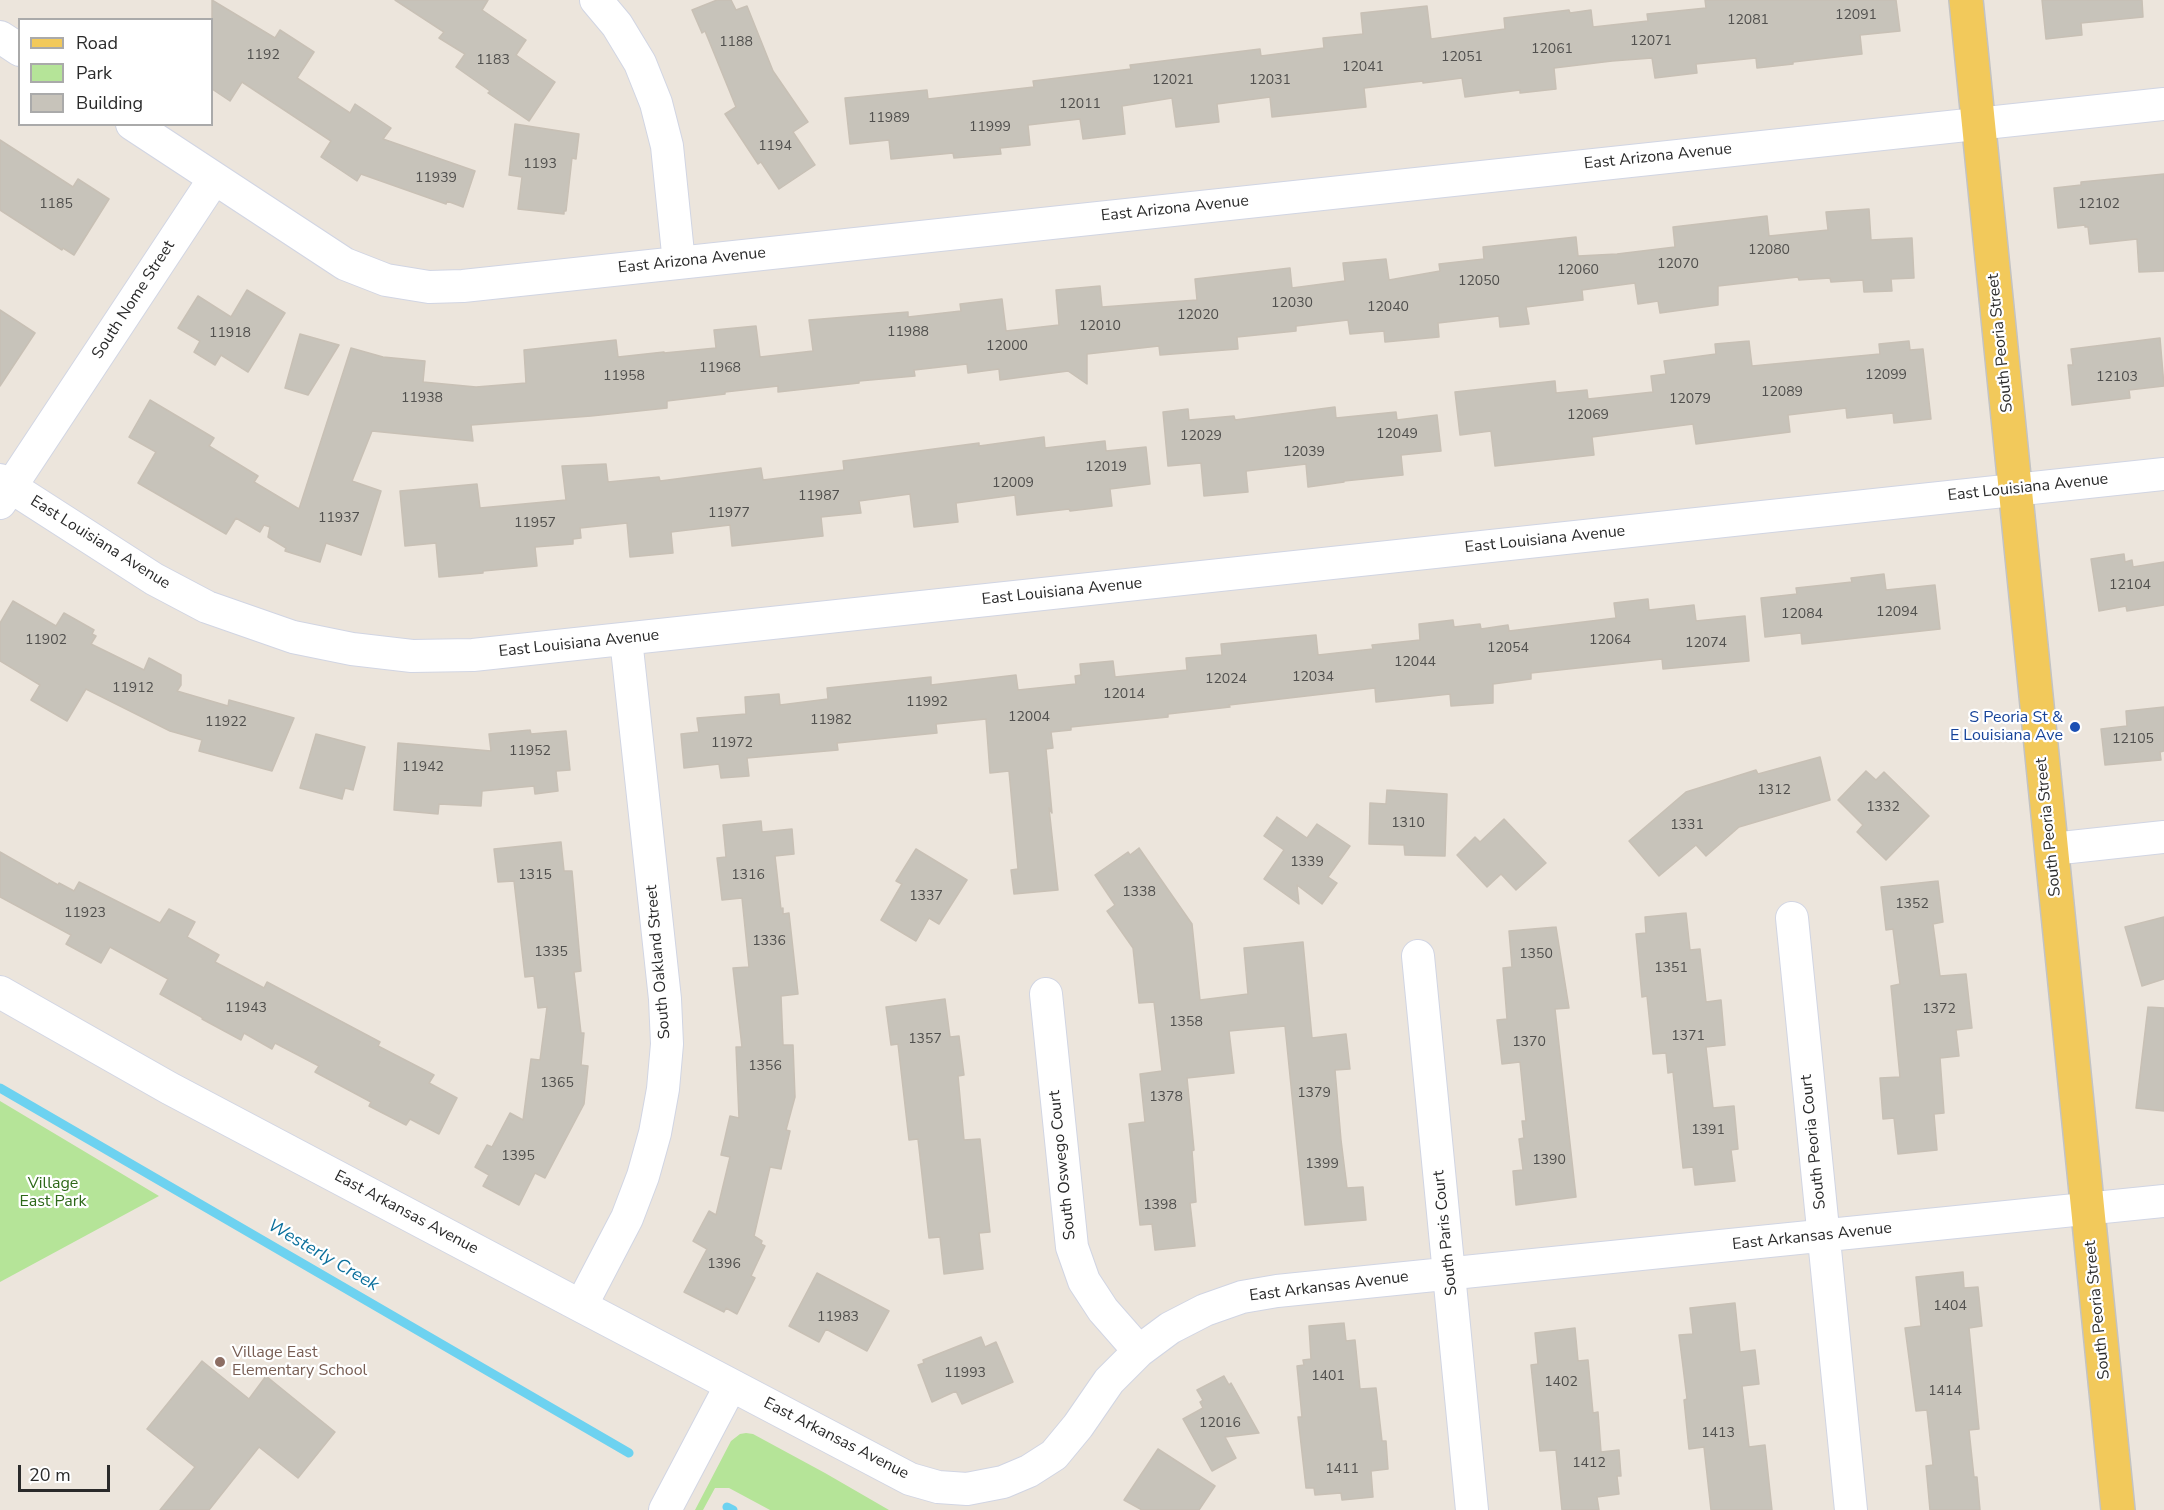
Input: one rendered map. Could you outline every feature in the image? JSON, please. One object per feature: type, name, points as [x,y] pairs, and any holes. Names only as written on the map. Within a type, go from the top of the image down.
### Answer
[{"type":"main road","name":"South Peoria Street","points":[[1966,0],[2118,1510]]},
{"type":"street","points":[[596,0],[617,25],[640,63],[656,103],[667,146],[679,263]]},
{"type":"street","points":[[0,37],[18,49]]},
{"type":"street","name":"East Arizona Avenue","points":[[214,179],[345,264],[386,280],[429,287],[463,286],[2164,104]]},
{"type":"street","points":[[135,126],[214,179]]},
{"type":"street","name":"South Nome Street","points":[[4,490],[214,179]]},
{"type":"street","name":"East Louisiana Avenue","points":[[4,490],[154,579],[207,607],[293,637],[352,649],[412,656],[473,655],[2164,474]]},
{"type":"street","name":"South Oakland Street","points":[[581,1306],[627,1218],[644,1176],[656,1133],[666,1056],[665,999],[626,639]]},
{"type":"street","points":[[2052,849],[2164,837]]},
{"type":"street","name":"South Peoria Court","points":[[1792,918],[1851,1510]]},
{"type":"street","name":"South Paris Court","points":[[1418,956],[1472,1510]]},
{"type":"street","name":"East Arkansas Avenue","points":[[0,992],[169,1088],[910,1479],[938,1486],[967,1489],[1003,1482],[1029,1471],[1054,1455],[1109,1382],[1139,1351],[1170,1328],[1205,1310],[1242,1297],[2164,1201]]},
{"type":"street","name":"South Oswego Court","points":[[1046,994],[1072,1247],[1084,1281],[1103,1310],[1139,1351]]},
{"type":"street","points":[[665,1510],[731,1384]]},
{"type":"green space","name":"Village East Park","points":[[0,1101],[159,1196],[0,1282]]},
{"type":"green space","points":[[740,1434],[753,1434],[889,1510],[770,1510],[729,1488],[715,1488],[703,1510],[695,1510],[731,1441]]},
{"type":"building","points":[[212,0],[275,38],[280,30],[314,52],[297,78],[350,113],[355,104],[391,128],[383,139],[475,171],[463,207],[447,201],[446,204],[361,174],[357,181],[321,157],[331,141],[242,82],[230,101],[213,90]]},
{"type":"building","points":[[395,0],[488,0],[482,10],[526,40],[516,55],[555,82],[529,121],[488,93],[490,91],[456,67],[465,54],[439,38],[444,32]]},
{"type":"building","points":[[717,0],[731,0],[736,10],[747,6],[773,71],[808,122],[793,132],[815,165],[779,189],[761,162],[758,164],[725,114],[736,107],[705,31],[702,33],[692,10]]},
{"type":"building","points":[[1705,0],[1896,0],[1900,31],[1860,35],[1862,54],[1793,62],[1793,64],[1757,68],[1756,58],[1696,64],[1697,73],[1655,78],[1652,58],[1612,61],[1554,68],[1556,89],[1520,93],[1520,90],[1465,97],[1462,78],[1423,83],[1423,81],[1364,88],[1366,107],[1272,117],[1270,97],[1217,104],[1219,122],[1176,127],[1172,98],[1122,106],[1125,134],[1083,139],[1080,119],[1028,125],[1030,145],[1000,148],[1001,154],[954,158],[953,153],[891,159],[889,140],[850,144],[845,98],[927,90],[928,99],[1034,87],[1033,81],[1131,69],[1130,65],[1260,49],[1261,56],[1324,48],[1323,38],[1363,34],[1361,13],[1427,6],[1431,39],[1505,29],[1504,18],[1569,10],[1570,13],[1591,10],[1593,27],[1648,21],[1647,14],[1706,8]]},
{"type":"building","points":[[2042,0],[2142,0],[2143,17],[2081,23],[2082,35],[2046,39]]},
{"type":"building","points":[[515,124],[579,134],[576,159],[572,158],[564,214],[518,209],[522,177],[509,175]]},
{"type":"building","points":[[0,140],[73,187],[78,179],[109,199],[74,255],[63,248],[62,250],[0,210]]},
{"type":"building","points":[[2164,174],[2164,271],[2139,272],[2137,239],[2090,244],[2088,227],[2085,225],[2058,228],[2054,188],[2081,185],[2081,182]]},
{"type":"building","points":[[1869,209],[1871,240],[1912,238],[1914,278],[1891,279],[1892,291],[1864,292],[1863,280],[1831,282],[1830,278],[1799,280],[1798,277],[1718,286],[1718,305],[1660,313],[1658,301],[1638,304],[1635,283],[1582,290],[1583,300],[1526,307],[1529,324],[1500,327],[1499,316],[1438,323],[1439,337],[1385,342],[1384,331],[1350,334],[1348,320],[1296,326],[1296,331],[1237,337],[1238,349],[1160,355],[1159,346],[1087,354],[1087,384],[1068,371],[1000,380],[999,369],[968,373],[967,364],[914,370],[915,376],[859,381],[859,383],[778,392],[778,386],[725,392],[725,394],[667,401],[667,408],[471,425],[473,441],[372,431],[352,481],[381,491],[361,555],[326,543],[320,562],[285,551],[286,548],[268,537],[270,527],[264,525],[260,532],[236,518],[226,534],[138,483],[156,452],[129,437],[150,400],[214,438],[209,446],[258,476],[254,482],[299,509],[351,348],[383,357],[425,361],[423,382],[476,387],[526,383],[524,350],[616,340],[618,357],[716,348],[714,330],[756,326],[760,357],[813,351],[809,320],[908,312],[908,317],[961,311],[960,304],[1002,299],[1006,331],[1059,325],[1056,290],[1100,286],[1102,307],[1197,300],[1195,279],[1290,268],[1292,288],[1345,281],[1343,263],[1386,259],[1389,280],[1440,271],[1439,264],[1484,259],[1483,247],[1576,237],[1578,256],[1617,254],[1675,247],[1673,227],[1767,216],[1769,236],[1828,230],[1826,212]]},
{"type":"building","points":[[247,290],[285,313],[248,372],[221,355],[215,365],[194,352],[200,341],[178,328],[198,296],[231,317]]},
{"type":"building","points":[[0,310],[35,333],[0,386]]},
{"type":"building","points":[[300,334],[339,345],[308,395],[285,388]]},
{"type":"building","points":[[2160,338],[2164,386],[2129,390],[2130,398],[2072,405],[2068,365],[2073,365],[2071,349]]},
{"type":"building","points":[[1749,341],[1752,366],[1880,354],[1879,344],[1909,341],[1910,350],[1923,349],[1931,419],[1894,423],[1893,413],[1847,418],[1846,408],[1788,415],[1790,432],[1696,444],[1693,424],[1592,437],[1594,455],[1495,466],[1491,431],[1460,435],[1455,392],[1555,381],[1556,393],[1587,390],[1588,399],[1653,392],[1651,376],[1666,374],[1664,361],[1716,354],[1715,344]]},
{"type":"building","points":[[1335,407],[1336,418],[1396,412],[1397,420],[1437,415],[1441,451],[1401,455],[1403,475],[1308,487],[1306,464],[1246,471],[1248,492],[1204,496],[1201,463],[1168,466],[1163,412],[1188,409],[1189,420],[1234,416],[1235,420]]},
{"type":"building","points":[[1044,437],[1045,448],[1105,441],[1106,451],[1146,447],[1150,484],[1110,489],[1112,506],[1070,511],[1069,509],[1017,515],[1015,495],[956,503],[958,522],[914,527],[910,494],[859,501],[861,513],[821,517],[823,536],[732,546],[730,525],[671,532],[673,553],[630,557],[627,523],[580,528],[581,538],[573,539],[573,544],[535,547],[537,566],[439,577],[436,543],[405,546],[400,491],[477,484],[480,508],[566,500],[562,466],[606,464],[608,482],[659,477],[660,481],[761,468],[763,480],[844,470],[843,461]]},
{"type":"building","points":[[2124,554],[2125,562],[2132,560],[2133,567],[2164,562],[2164,605],[2127,611],[2126,606],[2099,611],[2091,559]]},
{"type":"building","points":[[1884,574],[1886,590],[1935,585],[1940,629],[1802,644],[1801,633],[1765,637],[1761,598],[1797,594],[1796,588],[1852,582],[1851,578]]},
{"type":"building","points":[[1648,599],[1649,610],[1694,605],[1696,621],[1745,616],[1749,661],[1663,669],[1662,659],[1531,673],[1531,679],[1493,684],[1493,703],[1451,706],[1450,694],[1376,702],[1375,688],[1229,705],[1230,707],[1168,714],[1168,717],[1071,727],[1071,730],[1051,732],[1053,748],[1046,749],[1052,813],[1049,808],[1058,890],[1014,894],[1011,870],[1018,869],[1009,771],[990,773],[986,719],[936,724],[937,733],[837,743],[838,750],[747,758],[749,776],[721,778],[719,764],[684,768],[681,734],[699,732],[697,718],[746,714],[745,697],[779,694],[780,705],[828,699],[827,688],[931,677],[931,685],[1016,675],[1018,690],[1076,684],[1075,676],[1081,675],[1080,664],[1113,661],[1115,677],[1187,670],[1186,658],[1222,655],[1221,644],[1316,635],[1318,655],[1373,649],[1372,645],[1420,640],[1419,624],[1453,620],[1454,627],[1480,624],[1481,629],[1508,625],[1509,631],[1616,618],[1614,603]]},
{"type":"building","points":[[13,601],[56,626],[64,613],[94,630],[92,634],[96,636],[91,644],[144,670],[149,658],[181,675],[181,685],[177,691],[228,706],[229,700],[294,718],[272,771],[199,751],[202,740],[170,731],[86,689],[67,721],[31,700],[40,685],[0,661],[0,623]]},
{"type":"building","points":[[2164,707],[2164,751],[2160,752],[2161,760],[2105,765],[2101,729],[2127,726],[2126,711]]},
{"type":"building","points":[[530,730],[531,734],[566,731],[570,770],[556,771],[558,791],[535,794],[534,786],[482,791],[481,806],[439,804],[438,814],[394,810],[398,743],[491,751],[489,734]]},
{"type":"building","points":[[316,734],[365,747],[353,790],[345,788],[342,799],[300,788]]},
{"type":"building","points":[[1820,757],[1830,800],[1739,827],[1706,856],[1696,845],[1659,876],[1629,841],[1686,792],[1756,770],[1758,774]]},
{"type":"building","points":[[1866,771],[1876,780],[1884,772],[1929,816],[1886,860],[1857,832],[1863,825],[1838,800]]},
{"type":"building","points":[[1387,790],[1447,794],[1445,856],[1405,855],[1404,845],[1369,844],[1370,803],[1386,804]]},
{"type":"building","points":[[1277,817],[1307,838],[1317,824],[1350,846],[1328,877],[1337,883],[1322,904],[1297,885],[1299,904],[1264,879],[1284,850],[1264,836]]},
{"type":"building","points":[[1504,819],[1546,863],[1516,890],[1501,874],[1487,887],[1457,855],[1475,837],[1480,842]]},
{"type":"building","points":[[761,821],[762,832],[792,829],[794,854],[775,856],[781,909],[783,908],[783,914],[789,913],[798,994],[781,996],[783,1045],[793,1045],[795,1097],[786,1130],[790,1131],[781,1169],[770,1167],[754,1236],[765,1246],[751,1276],[755,1278],[737,1314],[726,1308],[724,1312],[684,1292],[707,1249],[693,1241],[709,1211],[716,1215],[730,1157],[721,1155],[730,1116],[739,1118],[736,1047],[742,1047],[733,968],[749,967],[742,898],[722,900],[717,858],[726,857],[723,825]]},
{"type":"building","points":[[561,842],[564,871],[572,871],[581,971],[574,972],[581,1033],[584,1033],[581,1065],[588,1066],[584,1104],[545,1178],[535,1173],[519,1205],[483,1186],[489,1175],[475,1167],[487,1145],[492,1147],[510,1113],[523,1120],[531,1059],[540,1060],[547,1007],[538,1008],[534,976],[525,977],[514,881],[498,882],[494,849]]},
{"type":"building","points":[[1139,848],[1192,924],[1200,1000],[1248,994],[1244,948],[1303,942],[1312,1038],[1346,1034],[1350,1069],[1335,1070],[1341,1140],[1347,1188],[1363,1187],[1366,1220],[1305,1225],[1285,1026],[1229,1031],[1234,1073],[1187,1078],[1194,1150],[1192,1151],[1196,1202],[1190,1203],[1195,1246],[1155,1250],[1152,1224],[1140,1225],[1129,1124],[1145,1122],[1140,1074],[1162,1071],[1154,1002],[1139,1003],[1133,948],[1107,911],[1115,905],[1095,875],[1128,852],[1130,855]]},
{"type":"building","points":[[916,849],[967,880],[939,924],[929,918],[916,941],[881,920],[902,884],[896,881]]},
{"type":"building","points":[[0,852],[58,885],[59,883],[74,891],[79,882],[160,923],[169,909],[195,922],[187,937],[219,955],[215,962],[264,988],[267,982],[380,1042],[378,1046],[434,1075],[429,1083],[457,1098],[439,1134],[410,1119],[406,1125],[369,1106],[371,1102],[315,1072],[319,1066],[275,1043],[272,1049],[244,1033],[241,1040],[202,1019],[160,994],[168,979],[110,947],[101,963],[66,944],[71,935],[0,897]]},
{"type":"building","points":[[1938,881],[1943,922],[1933,924],[1940,976],[1966,974],[1972,1028],[1956,1030],[1959,1056],[1940,1058],[1944,1113],[1934,1114],[1937,1150],[1898,1154],[1894,1118],[1883,1119],[1880,1078],[1900,1077],[1891,986],[1900,984],[1893,929],[1886,930],[1881,887]]},
{"type":"building","points":[[1686,913],[1690,950],[1700,949],[1706,1002],[1721,1000],[1725,1045],[1706,1047],[1713,1108],[1734,1106],[1738,1149],[1731,1150],[1735,1181],[1695,1185],[1693,1167],[1683,1168],[1673,1072],[1668,1073],[1666,1053],[1653,1054],[1647,996],[1642,997],[1636,934],[1646,933],[1645,917]]},
{"type":"building","points":[[2164,917],[2164,979],[2142,986],[2125,927]]},
{"type":"building","points":[[1556,927],[1569,1008],[1555,1009],[1576,1197],[1516,1205],[1513,1171],[1523,1170],[1519,1139],[1524,1138],[1522,1121],[1526,1121],[1520,1062],[1502,1064],[1497,1020],[1507,1019],[1503,968],[1512,967],[1509,931]]},
{"type":"building","points":[[945,999],[950,1037],[959,1036],[964,1075],[958,1076],[964,1140],[980,1139],[990,1232],[979,1233],[983,1269],[944,1274],[940,1237],[929,1238],[918,1139],[909,1140],[898,1044],[891,1045],[886,1007]]},
{"type":"building","points":[[2148,1007],[2164,1008],[2164,1111],[2136,1108]]},
{"type":"building","points":[[1963,1272],[1964,1288],[1978,1287],[1982,1326],[1969,1328],[1979,1429],[1969,1430],[1980,1510],[1930,1510],[1926,1466],[1933,1465],[1927,1410],[1916,1411],[1905,1328],[1921,1326],[1916,1277]]},
{"type":"building","points":[[817,1273],[889,1311],[867,1351],[826,1329],[819,1342],[789,1326]]},
{"type":"building","points":[[1735,1303],[1740,1352],[1755,1350],[1759,1384],[1742,1386],[1749,1447],[1765,1445],[1772,1510],[1711,1510],[1704,1447],[1689,1449],[1684,1400],[1687,1399],[1679,1335],[1693,1334],[1690,1308]]},
{"type":"building","points":[[1344,1323],[1346,1341],[1355,1340],[1360,1389],[1376,1388],[1382,1441],[1386,1441],[1388,1469],[1371,1471],[1373,1497],[1342,1500],[1341,1493],[1315,1495],[1314,1488],[1306,1488],[1298,1417],[1302,1417],[1297,1366],[1304,1365],[1303,1360],[1311,1359],[1309,1326]]},
{"type":"building","points":[[1575,1328],[1578,1361],[1588,1360],[1593,1413],[1598,1412],[1601,1452],[1619,1450],[1621,1476],[1617,1476],[1619,1494],[1597,1497],[1599,1510],[1562,1510],[1556,1450],[1540,1451],[1531,1365],[1538,1364],[1535,1333]]},
{"type":"building","points":[[981,1337],[985,1347],[996,1342],[1013,1382],[962,1404],[956,1391],[932,1402],[918,1365],[924,1363],[923,1360]]},
{"type":"building","points":[[202,1361],[249,1399],[266,1376],[335,1432],[298,1478],[259,1447],[209,1510],[160,1510],[195,1467],[147,1429]]},
{"type":"building","points":[[1224,1376],[1229,1385],[1231,1383],[1259,1433],[1225,1437],[1236,1458],[1212,1471],[1183,1419],[1203,1408],[1200,1402],[1203,1400],[1197,1390]]},
{"type":"building","points":[[1158,1449],[1215,1486],[1199,1510],[1142,1510],[1124,1500]]},
{"type":"waterway","name":"Westerly Creek","points":[[0,1088],[629,1453]]},
{"type":"waterway","name":"Westerly Creek","points":[[727,1507],[733,1510]]},
{"type":"place","name":"S Peoria St & E Louisiana Ave","points":[[2075,727]]},
{"type":"place","name":"Village East Elementary School","points":[[220,1362]]}]
